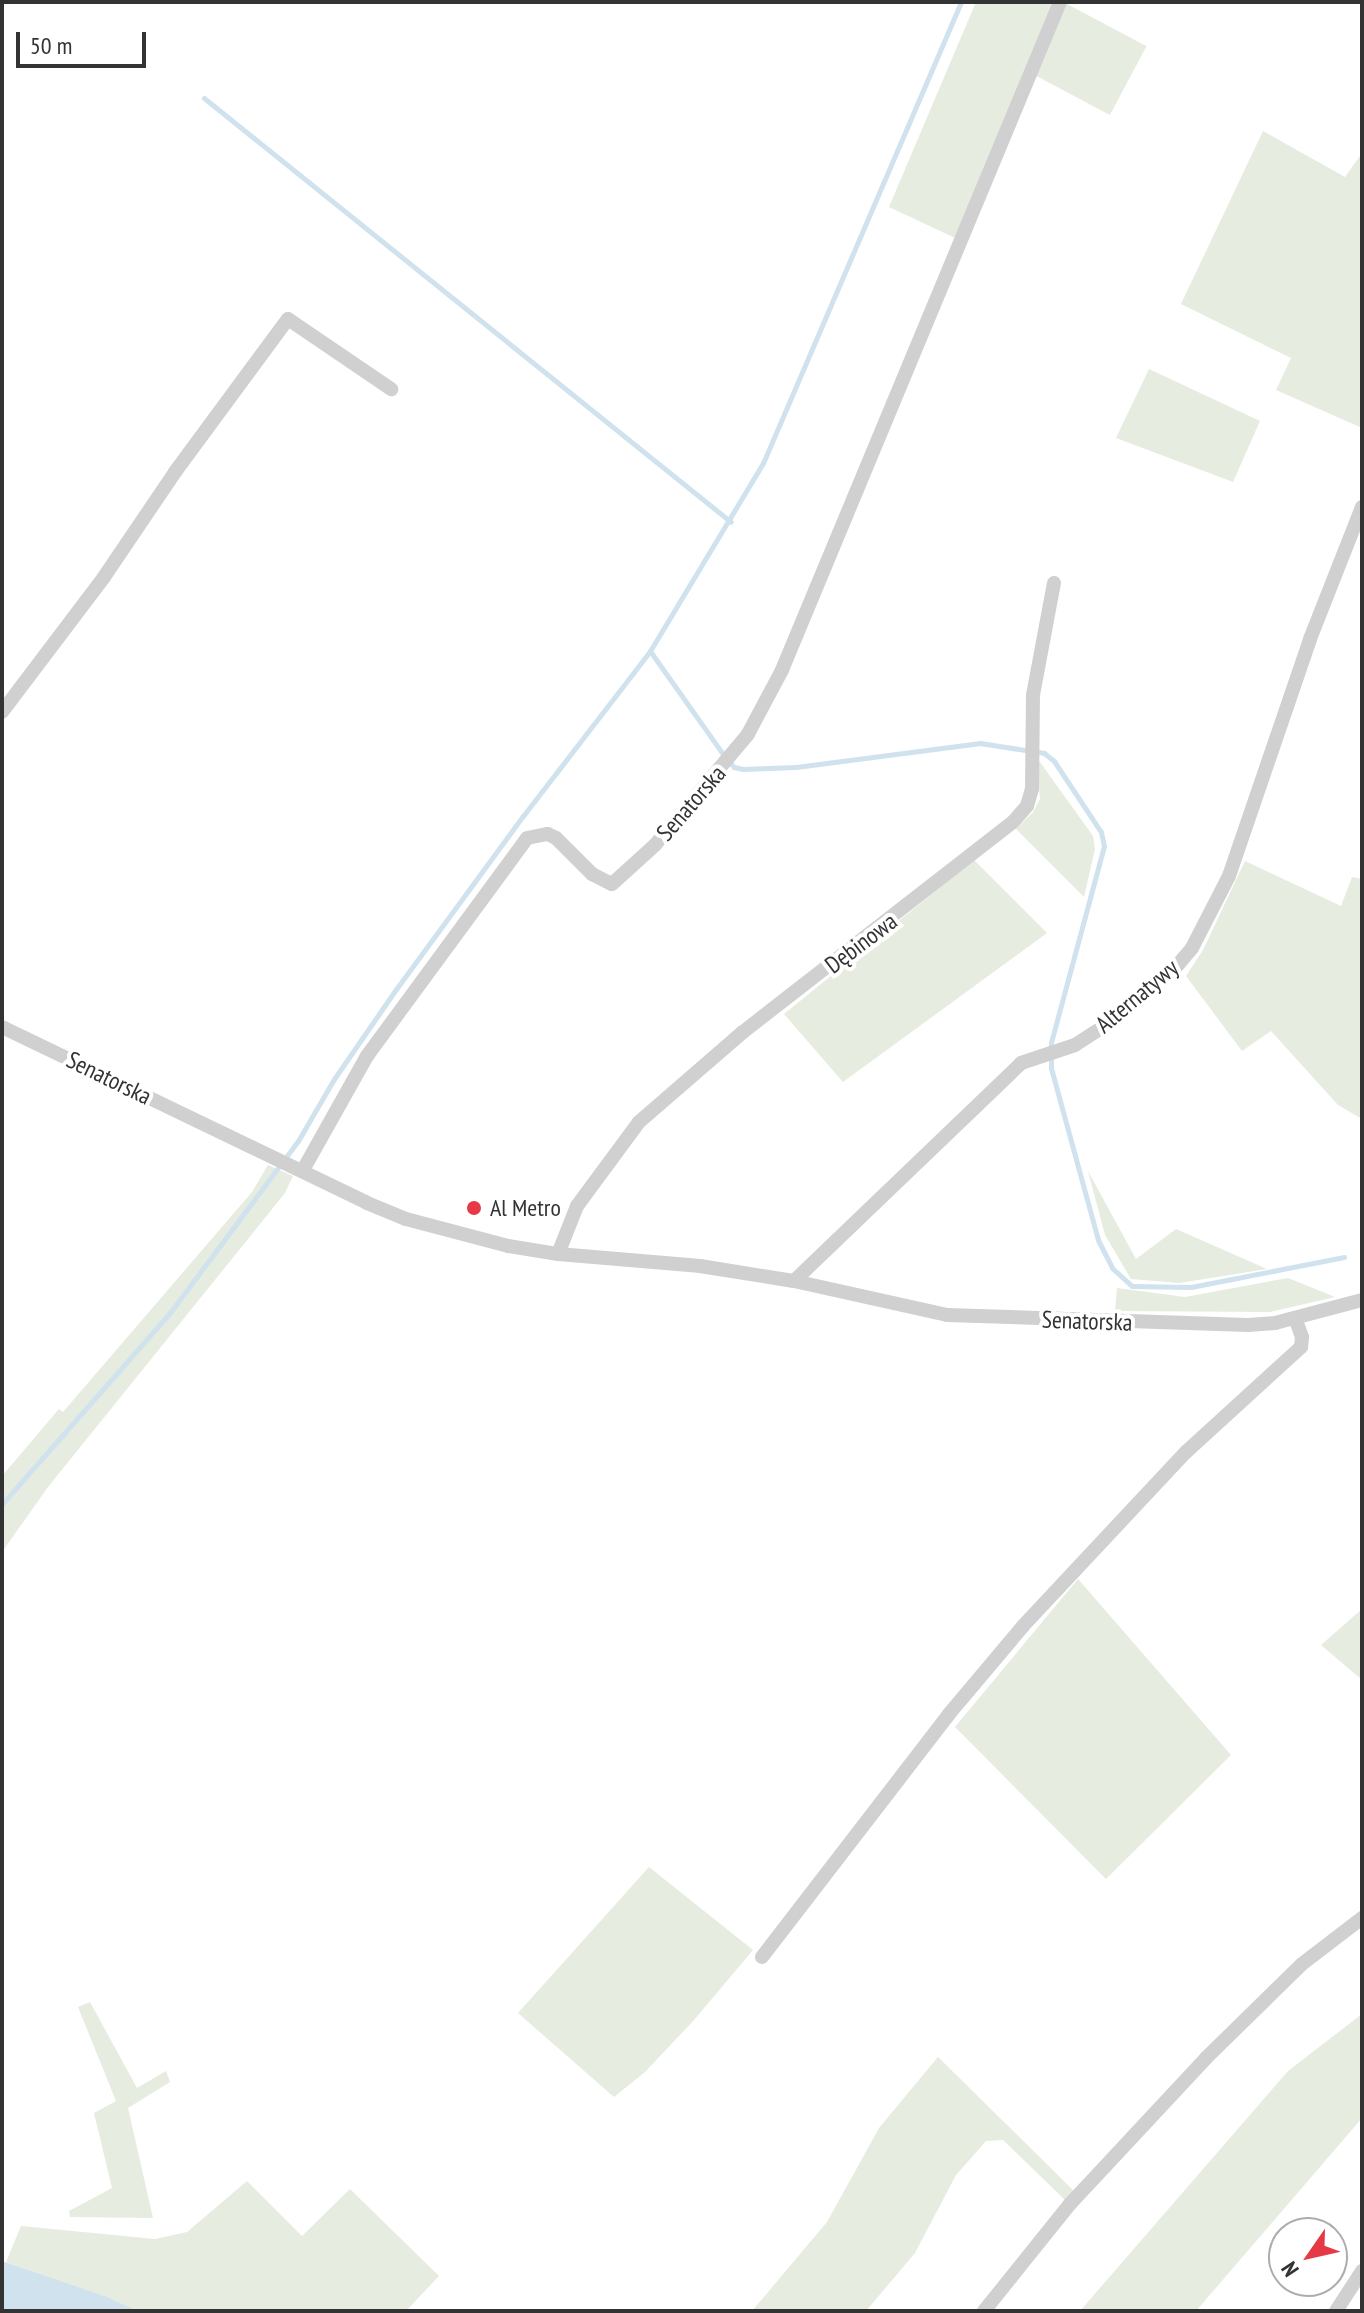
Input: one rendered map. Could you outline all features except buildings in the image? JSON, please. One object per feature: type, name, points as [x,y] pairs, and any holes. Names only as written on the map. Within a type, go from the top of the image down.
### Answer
[{"type":"street","name":"Senatorska","points":[[303,1170],[367,1056],[527,838],[548,834],[556,838],[592,874],[612,884],[655,845],[748,734],[782,670],[1060,2]]},
{"type":"street","points":[[2,712],[104,577],[175,472],[288,319],[391,389]]},
{"type":"street","name":"Alternatywy","points":[[794,1281],[1021,1063],[1059,1051],[1115,1019],[1171,973],[1192,948],[1214,911],[1252,815],[1329,587],[1362,507]]},
{"type":"street","name":"Dębinowa","points":[[558,1254],[577,1206],[639,1122],[743,1032],[1013,822],[1027,806],[1032,789],[1033,695],[1054,583]]},
{"type":"street","name":"Senatorska","points":[[2,1027],[406,1219],[508,1246],[558,1254],[700,1266],[794,1281],[947,1315],[1218,1326],[1275,1323],[1362,1300]]},
{"type":"street","points":[[762,1957],[949,1714],[1023,1626],[1186,1452],[1301,1347],[1302,1337],[1295,1318]]},
{"type":"street","points":[[984,2311],[1070,2204],[1206,2058],[1302,1964],[1362,1918]]},
{"type":"street","points":[[1336,2311],[1362,2271]]},
{"type":"shaded area","points":[[976,2],[1056,2],[955,238],[889,207]]},
{"type":"shaded area","points":[[1067,4],[1146,46],[1110,115],[1030,73]]},
{"type":"shaded area","points":[[1263,131],[1345,177],[1362,153],[1362,428],[1276,390],[1291,358],[1181,304]]},
{"type":"shaded area","points":[[1149,369],[1260,421],[1233,482],[1116,438]]},
{"type":"shaded area","points":[[1037,758],[1093,836],[1095,849],[1084,897],[1016,829],[1033,812],[1040,799]]},
{"type":"shaded area","points":[[974,860],[1047,933],[843,1082],[784,1014]]},
{"type":"shaded area","points":[[1245,861],[1341,906],[1352,877],[1362,879],[1362,1119],[1338,1105],[1271,1031],[1242,1051],[1186,976],[1203,950]]},
{"type":"shaded area","points":[[268,1165],[293,1176],[285,1193],[48,1487],[2,1552],[2,1476],[59,1409],[63,1412],[252,1192]]},
{"type":"shaded area","points":[[1088,1171],[1136,1259],[1176,1229],[1267,1269],[1179,1283],[1131,1279],[1105,1235]]},
{"type":"shaded area","points":[[1288,1278],[1335,1297],[1270,1312],[1115,1311],[1117,1288],[1185,1297]]},
{"type":"shaded area","points":[[1078,1579],[1231,1755],[1106,1879],[955,1727]]},
{"type":"shaded area","points":[[1362,1609],[1362,1680],[1321,1645]]},
{"type":"shaded area","points":[[649,1867],[753,1950],[645,2072],[614,2097],[518,2013]]},
{"type":"shaded area","points":[[90,2002],[137,2088],[166,2071],[170,2082],[128,2108],[153,2218],[70,2217],[69,2211],[112,2188],[94,2113],[116,2101],[78,2007]]},
{"type":"shaded area","points":[[1362,2014],[1362,2118],[1277,2217],[1268,2217],[1268,2227],[1196,2311],[1080,2311],[1288,2071]]},
{"type":"shaded area","points":[[938,2057],[1075,2192],[1066,2201],[1003,2140],[986,2141],[956,2175],[915,2253],[866,2311],[752,2311],[827,2222],[879,2128]]},
{"type":"shaded area","points":[[247,2181],[302,2236],[350,2189],[439,2276],[406,2311],[137,2311],[6,2262],[21,2226],[155,2239],[187,2232]]},
{"type":"water","points":[[2,2261],[107,2297],[137,2311],[2,2311]]},
{"type":"waterway","points":[[2,1504],[169,1314],[298,1141],[334,1079],[394,992],[523,816],[650,651],[763,463],[961,2]]},
{"type":"waterway","points":[[204,98],[731,522]]},
{"type":"waterway","points":[[650,651],[734,767],[796,767],[980,743],[1044,753],[1054,761],[1101,832],[1104,846],[1051,1042],[1051,1068],[1098,1240],[1112,1268],[1132,1286],[1191,1287],[1344,1257]]},
{"type":"place","name":"Al Metro","points":[[474,1208]]}]
